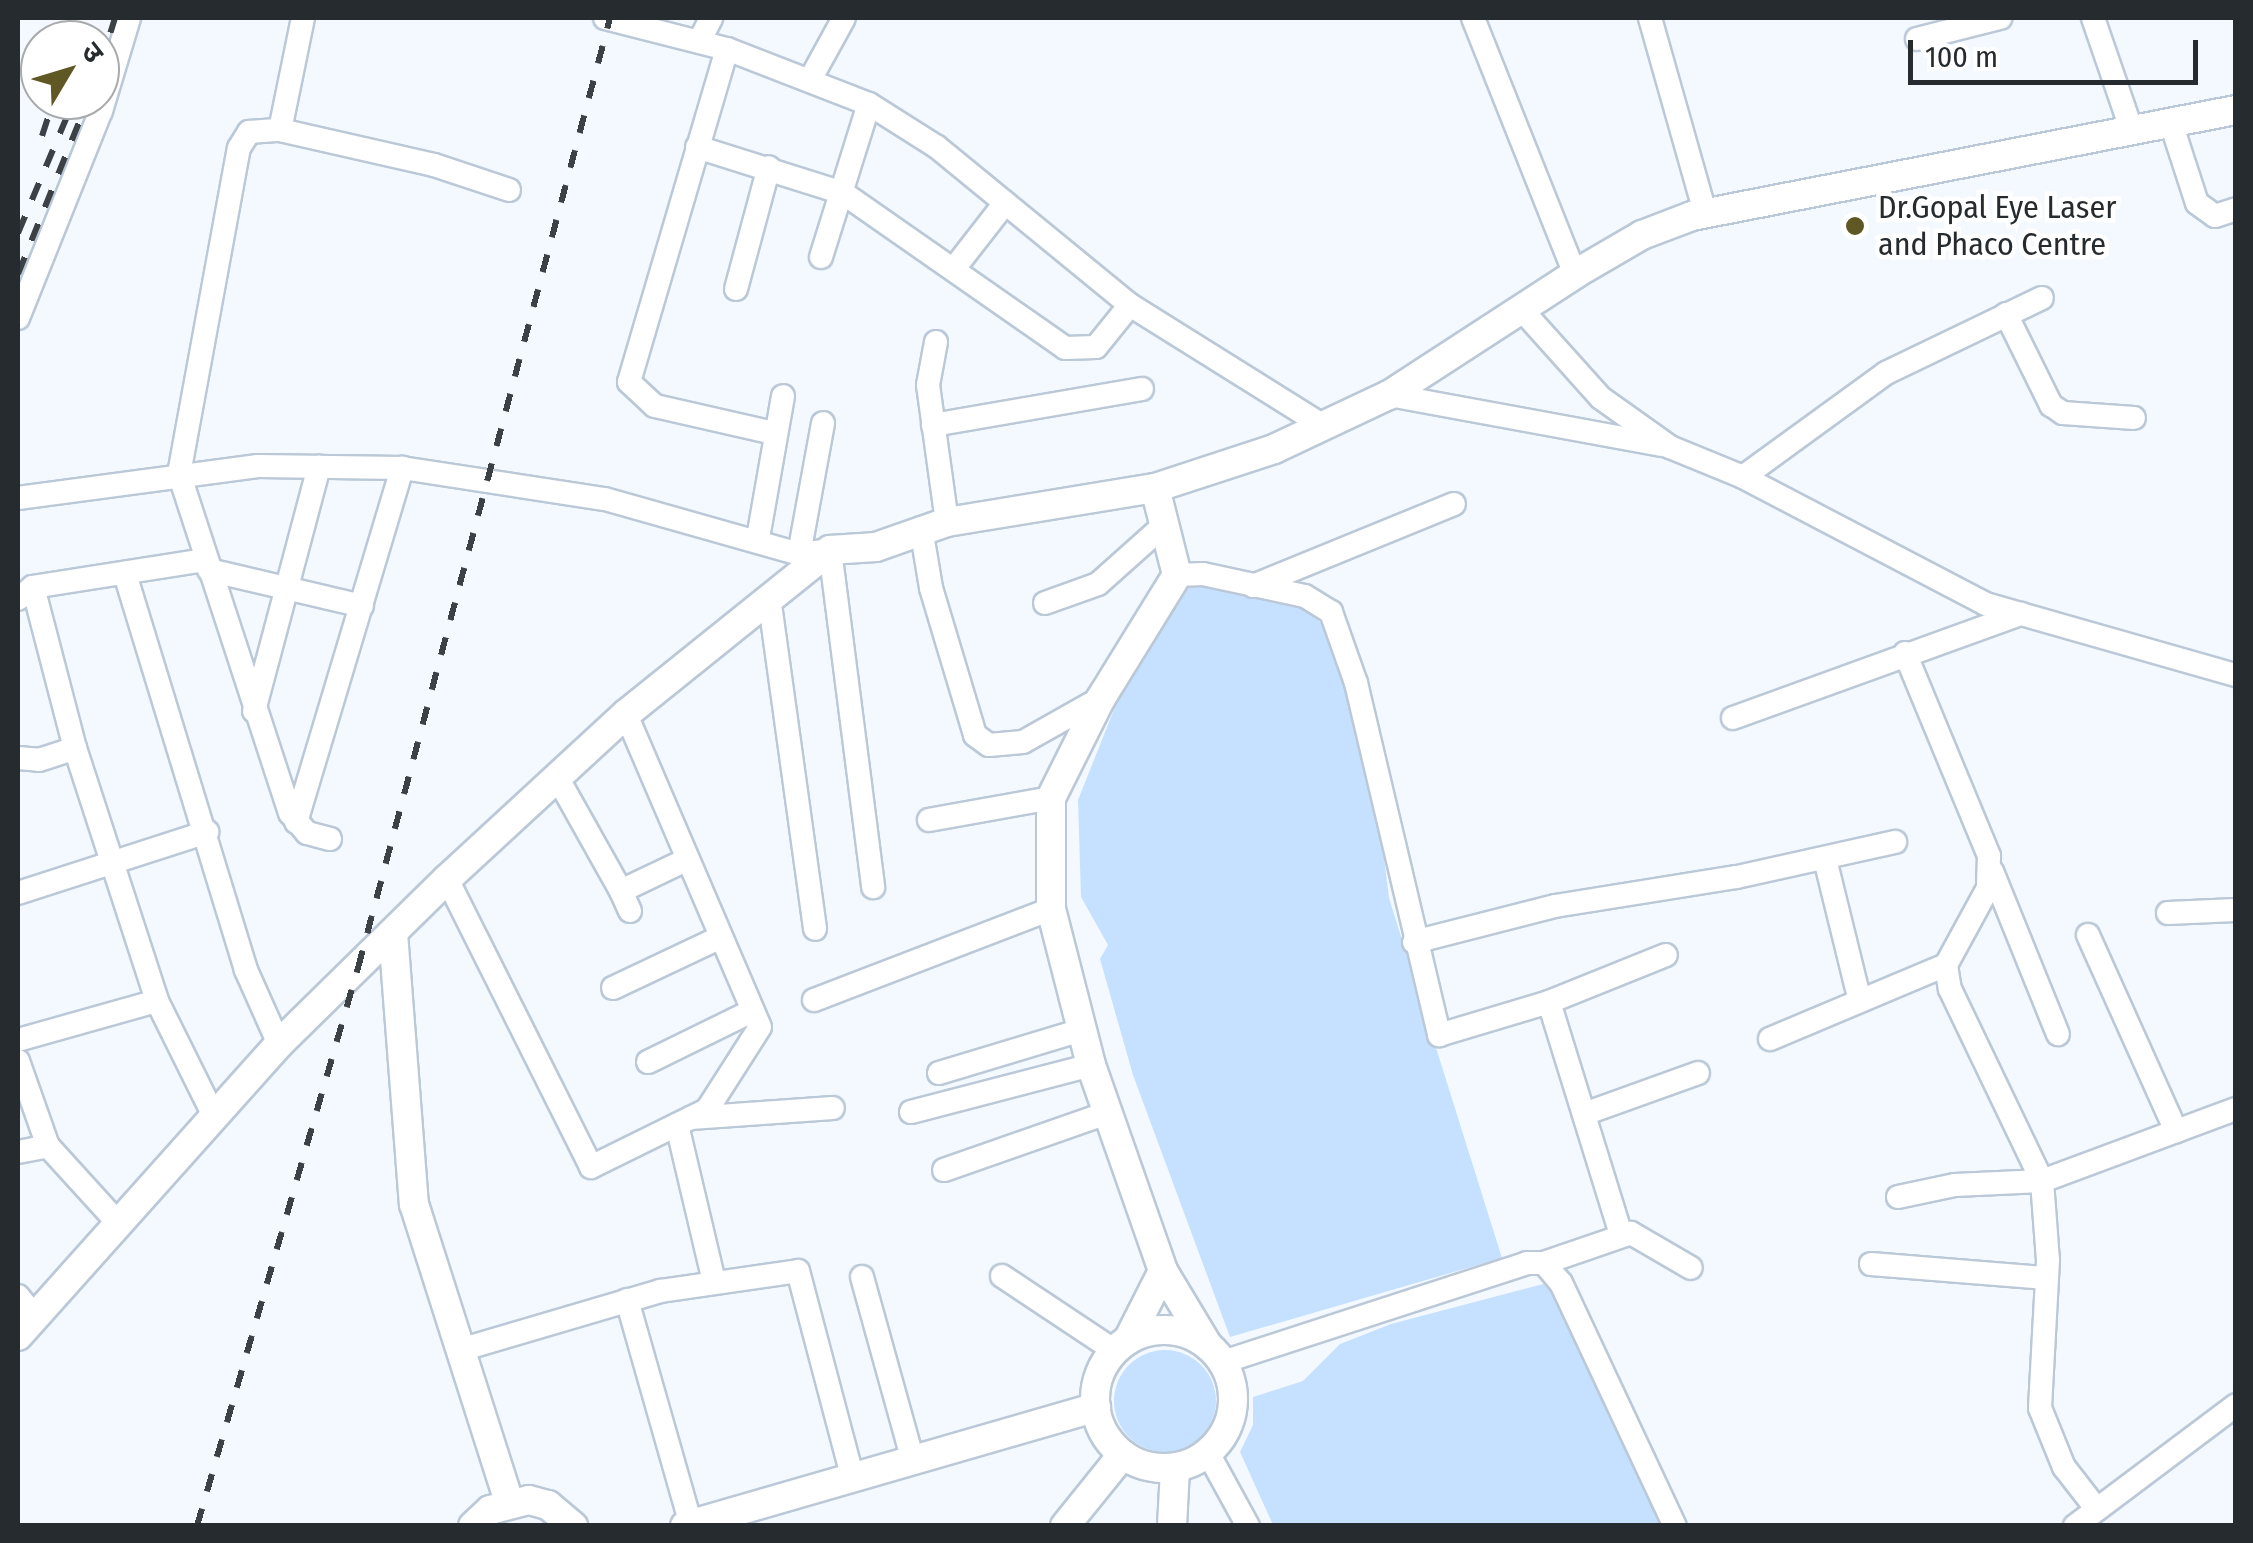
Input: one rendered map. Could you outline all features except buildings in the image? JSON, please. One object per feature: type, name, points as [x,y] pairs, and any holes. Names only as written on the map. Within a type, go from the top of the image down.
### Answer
[{"type":"street","points":[[18,318],[101,111],[129,18]]},
{"type":"street","points":[[280,130],[303,18]]},
{"type":"street","points":[[604,18],[728,49],[811,78],[869,104],[938,148],[1130,305],[1326,427]]},
{"type":"street","points":[[700,40],[711,18]]},
{"type":"street","points":[[811,78],[844,18]]},
{"type":"street","points":[[1473,18],[1575,274]]},
{"type":"street","points":[[1650,18],[1705,212]]},
{"type":"street","points":[[1917,39],[2000,18]]},
{"type":"street","points":[[2093,18],[2132,131]]},
{"type":"street","points":[[728,49],[629,382],[655,406],[774,433]]},
{"type":"street","points":[[822,257],[869,104]]},
{"type":"street","points":[[18,498],[179,474],[319,466],[402,468],[606,499],[758,538],[799,554],[876,547],[934,525],[1155,488],[1326,427],[1389,395],[1642,235],[1705,212],[2236,110]]},
{"type":"street","points":[[2171,123],[2197,203],[2215,216],[2236,208]]},
{"type":"street","points":[[330,840],[307,834],[296,822],[254,711],[179,474],[239,148],[249,132],[280,130],[434,165],[509,190]]},
{"type":"street","points":[[698,147],[843,193],[956,266],[1052,340],[1078,352],[1096,347],[1130,305]]},
{"type":"street","points":[[736,288],[769,167]]},
{"type":"street","points":[[956,266],[1005,203]]},
{"type":"street","points":[[1744,477],[1886,373],[2042,298]]},
{"type":"street","points":[[1522,310],[1601,398],[1670,447]]},
{"type":"street","points":[[2006,314],[2051,404],[2063,413],[2134,418]]},
{"type":"street","points":[[936,342],[928,385],[933,424],[931,588],[975,735],[990,744],[1023,742],[1101,698]]},
{"type":"street","points":[[933,424],[1142,389]]},
{"type":"street","points":[[1389,395],[1670,447],[1744,477],[1876,552],[2021,614],[2236,676]]},
{"type":"street","points":[[758,538],[783,396]]},
{"type":"street","points":[[799,554],[823,424]]},
{"type":"street","points":[[254,711],[319,466]]},
{"type":"street","points":[[296,822],[402,468]]},
{"type":"street","points":[[1155,488],[1177,575],[1101,698],[1051,798],[1051,909],[1091,1065],[1163,1271],[1216,1354],[1234,1406],[1228,1428],[1208,1453],[1175,1468],[1152,1468],[1123,1454],[1102,1428],[1096,1407],[1102,1368],[1122,1346],[1163,1271]]},
{"type":"street","points":[[1250,588],[1454,504]]},
{"type":"street","points":[[1045,602],[1098,584],[1164,525]]},
{"type":"street","points":[[23,1316],[119,1224],[279,1044],[447,879],[626,714],[830,550]]},
{"type":"street","points":[[830,550],[873,886]]},
{"type":"street","points":[[215,1118],[157,1000],[25,593],[125,574],[208,565],[362,606]]},
{"type":"street","points":[[125,574],[207,832],[246,970],[279,1044]]},
{"type":"street","points":[[1177,575],[1203,574],[1250,588],[1305,596],[1331,612],[1344,637],[1439,1034],[1549,1002],[1666,955]]},
{"type":"street","points":[[769,597],[815,929]]},
{"type":"street","points":[[1733,718],[1906,652],[2021,614]]},
{"type":"street","points":[[1906,652],[1974,810],[1992,871],[2058,1034]]},
{"type":"street","points":[[447,879],[523,1021],[587,1162],[598,1167],[707,1110],[758,1037],[752,1010],[684,861],[626,714]]},
{"type":"street","points":[[18,758],[39,760],[75,748]]},
{"type":"street","points":[[557,777],[626,901],[684,861]]},
{"type":"street","points":[[929,820],[1051,798]]},
{"type":"street","points":[[18,894],[207,832]]},
{"type":"street","points":[[1414,942],[1554,906],[1825,860],[1895,842]]},
{"type":"street","points":[[1825,860],[1860,1001]]},
{"type":"street","points":[[1992,871],[1946,965],[1950,988],[2042,1181],[2046,1278],[2040,1408],[2064,1468],[2095,1507]]},
{"type":"street","points":[[814,1000],[1051,909]]},
{"type":"street","points":[[2168,914],[2236,910]]},
{"type":"street","points":[[393,934],[414,1204],[508,1502]]},
{"type":"street","points":[[2088,936],[2176,1131]]},
{"type":"street","points":[[613,988],[719,938]]},
{"type":"street","points":[[1770,1039],[1946,965]]},
{"type":"street","points":[[18,1040],[157,1000]]},
{"type":"street","points":[[1549,1002],[1621,1235]]},
{"type":"street","points":[[648,1062],[752,1010]]},
{"type":"street","points":[[939,1074],[1081,1030]]},
{"type":"street","points":[[18,1061],[48,1146],[119,1224]]},
{"type":"street","points":[[911,1112],[1091,1065]]},
{"type":"street","points":[[1584,1114],[1698,1073]]},
{"type":"street","points":[[684,1122],[833,1108]]},
{"type":"street","points":[[1898,1197],[1955,1185],[2042,1181],[2236,1109]]},
{"type":"street","points":[[944,1170],[1107,1113]]},
{"type":"street","points":[[684,1122],[714,1282]]},
{"type":"street","points":[[18,1152],[48,1146]]},
{"type":"street","points":[[1002,1276],[1122,1346],[1170,1330],[1216,1354],[1527,1263],[1544,1263],[1621,1235],[1643,1237],[1692,1268]]},
{"type":"street","points":[[1544,1263],[1561,1283],[1675,1526]]},
{"type":"street","points":[[1870,1264],[2046,1278]]},
{"type":"street","points":[[460,1350],[627,1300],[714,1282],[798,1272],[852,1475]]},
{"type":"street","points":[[862,1277],[912,1457]]},
{"type":"street","points":[[627,1300],[688,1525],[912,1457],[1096,1407]]},
{"type":"street","points":[[2075,1526],[2095,1507],[2236,1405]]},
{"type":"street","points":[[1208,1453],[1248,1526]]},
{"type":"street","points":[[1065,1526],[1123,1454]]},
{"type":"street","points":[[1172,1526],[1175,1468]]},
{"type":"street","points":[[473,1526],[508,1502],[548,1505],[573,1526]]},
{"type":"shaded area","points":[[1205,583],[1305,609],[1331,632],[1381,834],[1389,898],[1502,1258],[1230,1337],[1133,1075],[1100,959],[1108,945],[1081,897],[1078,800],[1119,697],[1183,590]]},
{"type":"shaded area","points":[[1551,1282],[1668,1525],[1273,1525],[1240,1452],[1253,1425],[1253,1397],[1303,1381],[1340,1344],[1391,1324]]},
{"type":"shaded area","points":[[1165,1350],[1194,1358],[1208,1372],[1216,1401],[1208,1430],[1194,1444],[1165,1452],[1136,1444],[1122,1430],[1114,1401],[1122,1372],[1136,1358]]},
{"type":"railway","points":[[197,1526],[358,968],[610,18]]},
{"type":"railway","points":[[42,136],[47,120]]},
{"type":"railway","points":[[18,233],[65,120]]},
{"type":"railway","points":[[18,274],[80,120]]},
{"type":"place","name":"Dr.Gopal Eye Laser and Phaco Centre","points":[[1855,226]]}]
